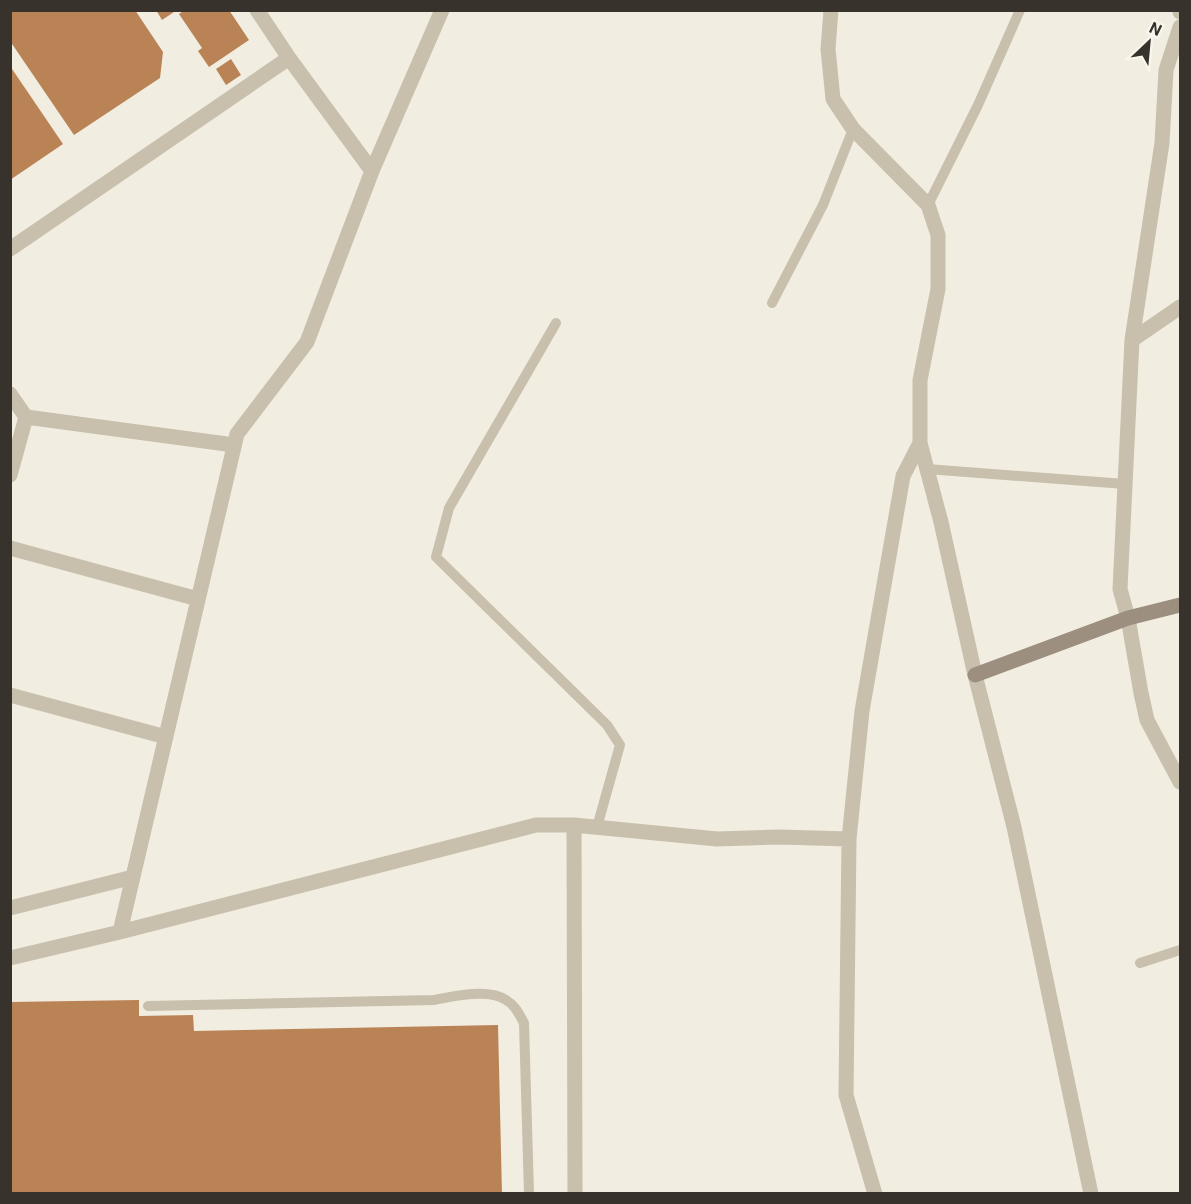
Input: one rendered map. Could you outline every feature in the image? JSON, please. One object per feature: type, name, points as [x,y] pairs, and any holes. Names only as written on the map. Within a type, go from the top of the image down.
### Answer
[{"type":"street","points":[[257,10],[289,58],[372,171]]},
{"type":"street","points":[[120,932],[237,434],[307,342],[372,171],[442,10]]},
{"type":"street","points":[[831,10],[828,49],[833,99],[853,129],[928,205],[938,235],[938,289],[920,381],[920,443],[1014,827],[1091,1194]]},
{"type":"street","points":[[1180,27],[1176,52],[1166,70],[1162,143],[1132,340],[1119,589],[1128,618],[1147,720],[1180,782]]},
{"type":"street","points":[[10,249],[289,58]]},
{"type":"street","points":[[1132,340],[1180,307]]},
{"type":"street","points":[[10,394],[26,417],[234,445]]},
{"type":"street","points":[[10,475],[26,417]]},
{"type":"street","points":[[875,1194],[846,1095],[849,839],[862,711],[903,476],[920,443]]},
{"type":"street","points":[[10,548],[198,599]]},
{"type":"street","points":[[975,675],[1128,618],[1180,605]]},
{"type":"street","points":[[10,694],[166,737]]},
{"type":"street","points":[[10,958],[536,825],[574,825],[717,839],[779,837],[849,839]]},
{"type":"street","points":[[574,825],[575,1194]]},
{"type":"street","points":[[10,908],[133,877]]},
{"type":"lane","points":[[928,205],[978,105],[1020,10]]},
{"type":"lane","points":[[772,303],[823,205],[853,129]]},
{"type":"lane","points":[[556,323],[449,508],[436,557],[607,725],[620,745],[597,827]]},
{"type":"lane","points":[[927,469],[1125,484]]},
{"type":"lane","points":[[1140,963],[1180,950]]},
{"type":"lane","points":[[148,1006],[434,1000],[462,994],[494,994],[505,999],[516,1008],[524,1023],[530,1194]]},
{"type":"building","points":[[10,10],[135,10],[163,52],[160,78],[74,135],[10,41]]},
{"type":"building","points":[[156,10],[177,10],[162,20]]},
{"type":"building","points":[[185,10],[229,10],[249,40],[209,67],[198,51],[202,48],[179,14]]},
{"type":"building","points":[[231,59],[241,75],[226,85],[216,69]]},
{"type":"building","points":[[10,66],[63,144],[10,180]]},
{"type":"building","points":[[139,1000],[139,1016],[193,1015],[194,1031],[498,1025],[502,1194],[10,1194],[10,1002]]}]
